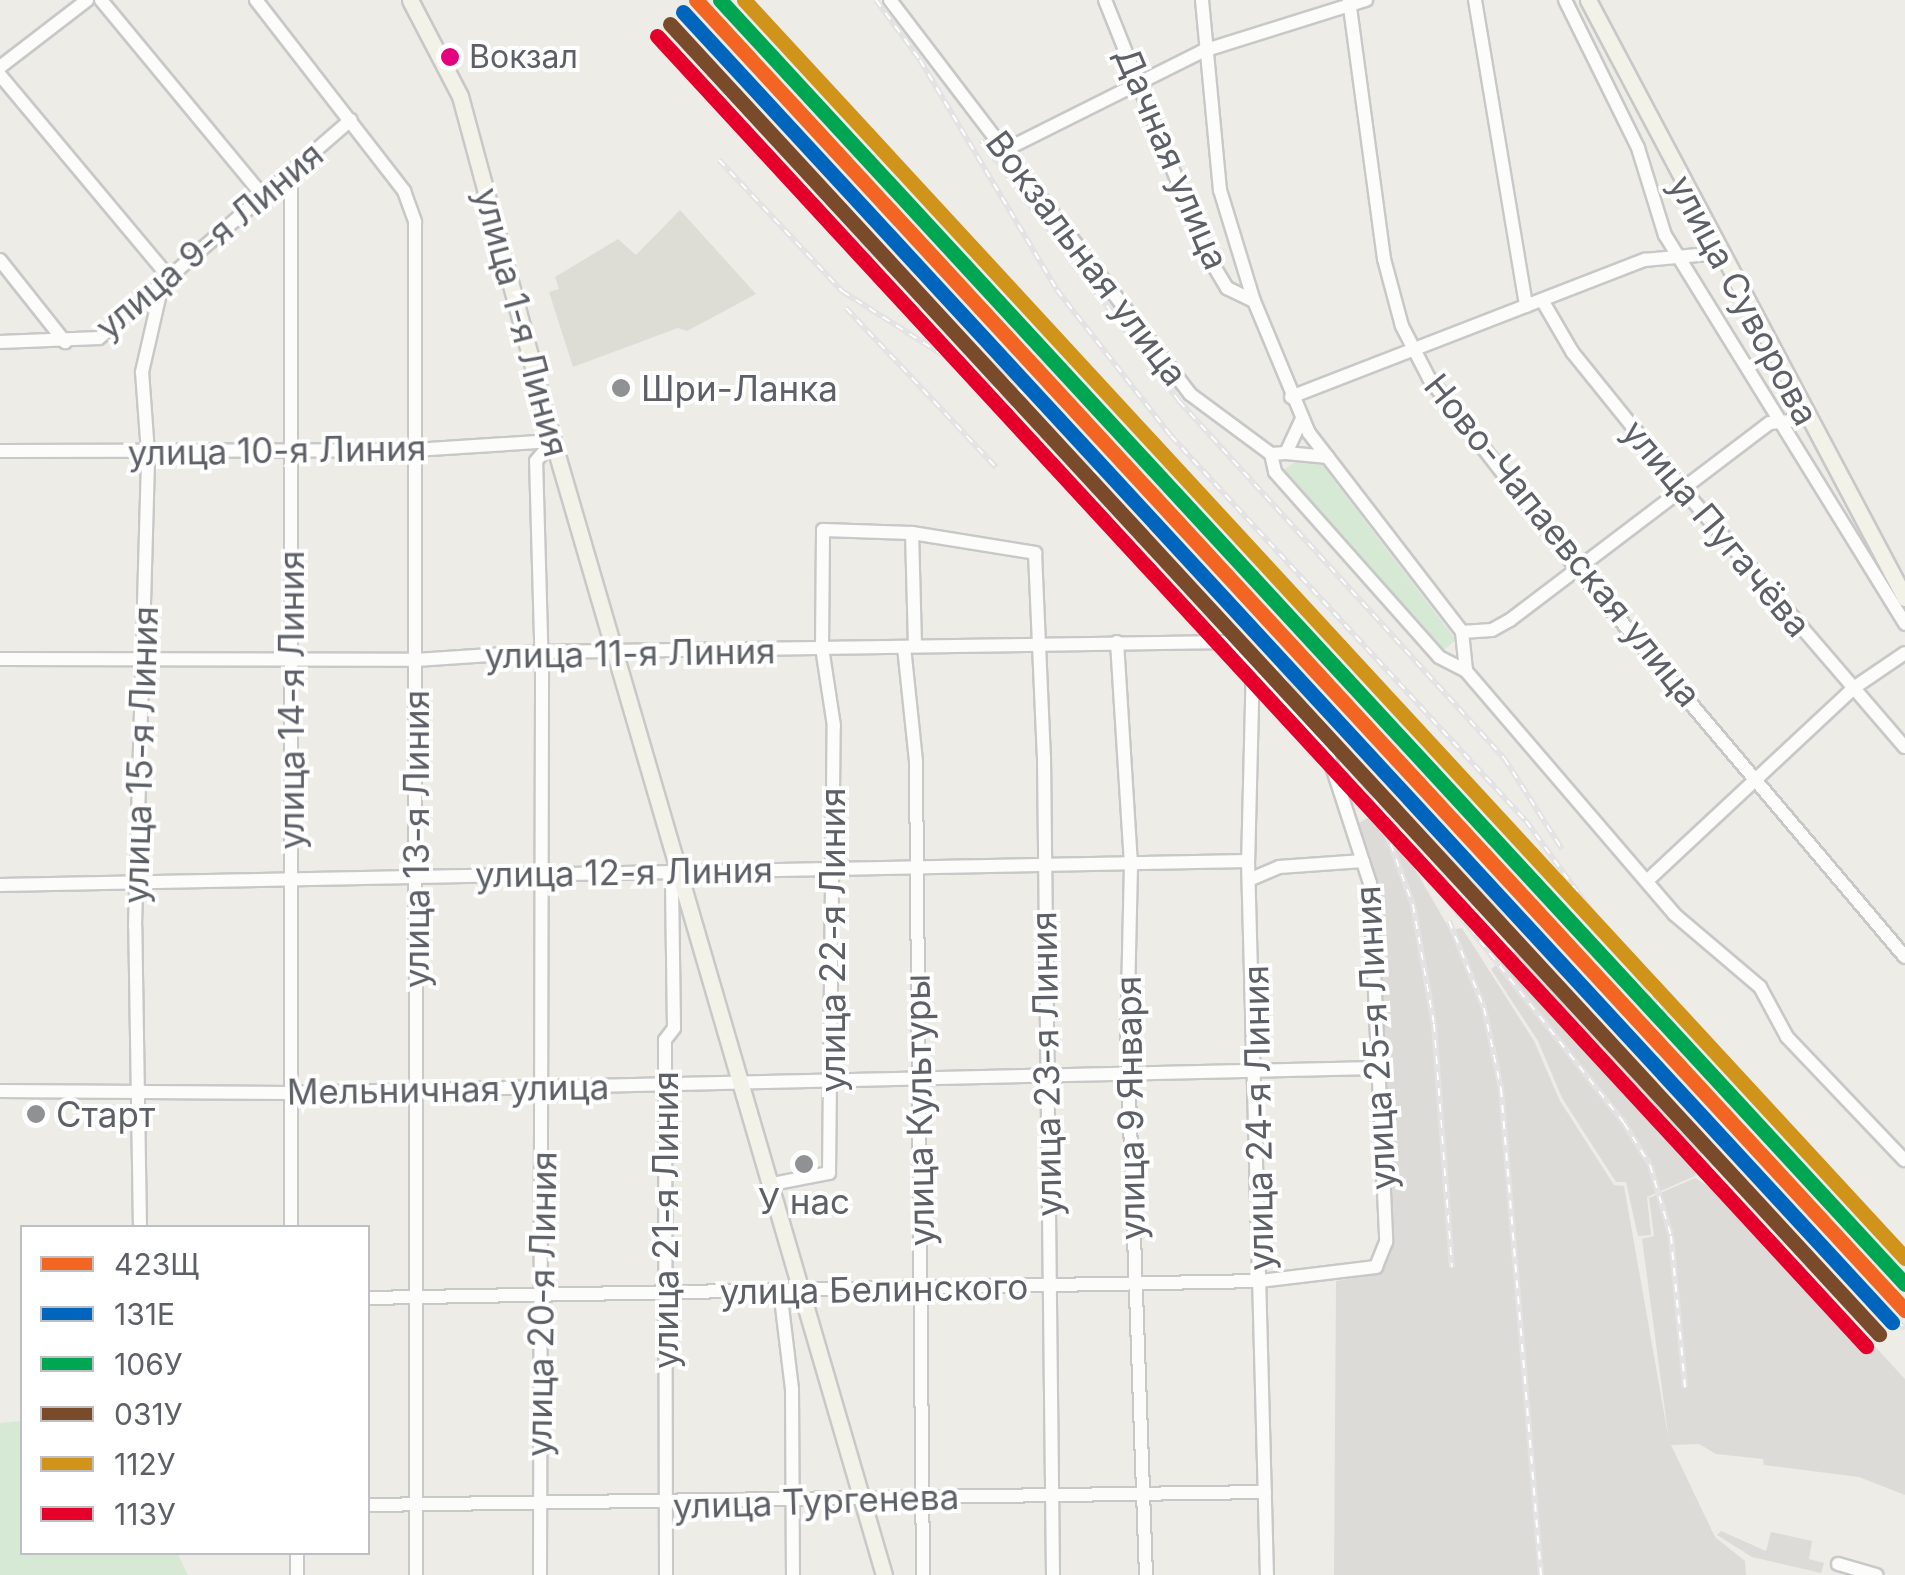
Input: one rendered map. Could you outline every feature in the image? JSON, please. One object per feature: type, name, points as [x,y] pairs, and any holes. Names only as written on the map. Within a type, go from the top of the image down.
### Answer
[{"type":"main road","name":"улица 1-я Линия","points":[[410,0],[460,96],[553,441],[615,652]]},
{"type":"main road","name":"улица Суворова","points":[[1588,0],[1905,598]]},
{"type":"main road","name":"улица 21-я Линия","points":[[615,652],[742,1083]]},
{"type":"main road","points":[[742,1083],[884,1575]]},
{"type":"street","points":[[0,67],[87,0]]},
{"type":"street","points":[[102,0],[264,196]]},
{"type":"street","name":"улица 13-я Линия","points":[[256,0],[404,191],[415,222],[416,1575]]},
{"type":"street","name":"Вокзальная улица","points":[[890,0],[1190,394],[1278,453]]},
{"type":"street","name":"Дачная улица","points":[[1105,0],[1211,262],[1227,288],[1254,301]]},
{"type":"street","points":[[1202,0],[1203,51],[1220,190],[1254,301],[1302,419],[1462,632],[1466,671]]},
{"type":"street","points":[[1005,150],[1139,79],[1203,51],[1349,2],[1366,0]]},
{"type":"street","points":[[1474,0],[1526,306]]},
{"type":"street","points":[[1565,0],[1638,148],[1664,235],[1682,257],[1905,624]]},
{"type":"street","name":"Ново-Чапаевская улица","points":[[1349,2],[1351,54],[1384,259],[1413,348],[1429,378],[1577,569],[1905,956]]},
{"type":"street","points":[[0,75],[166,282]]},
{"type":"street","name":"улица 9-я Линия","points":[[0,342],[99,338],[352,121]]},
{"type":"street","name":"улица 14-я Линия","points":[[292,172],[292,1225]]},
{"type":"street","points":[[1292,397],[1645,260],[1719,253]]},
{"type":"street","points":[[0,260],[65,342]]},
{"type":"street","name":"улица 15-я Линия","points":[[140,1225],[137,878],[148,453],[142,372],[166,282]]},
{"type":"street","name":"улица Пугачёва","points":[[1542,300],[1573,353],[1681,487],[1905,747]]},
{"type":"street","points":[[1302,419],[1278,453],[1275,472],[1439,657],[1466,671],[1697,937],[1734,958],[1760,987],[1787,1037],[1904,1160]]},
{"type":"street","points":[[1462,632],[1501,625],[1770,423],[1807,419]]},
{"type":"street","name":"улица 10-я Линия","points":[[0,451],[148,453],[294,447],[414,450],[553,441]]},
{"type":"street","name":"улица 20-я Линия","points":[[540,1575],[536,461],[553,441]]},
{"type":"street","points":[[1278,453],[1328,457]]},
{"type":"street","name":"улица 22-я Линия","points":[[772,1184],[829,1173],[834,726],[822,648],[823,530],[912,533]]},
{"type":"street","name":"улица 23-я Линия","points":[[912,533],[1035,554],[1048,1076],[1053,1575]]},
{"type":"street","name":"улица Культуры","points":[[912,533],[910,646],[916,762],[924,1575]]},
{"type":"street","name":"улица 9 Января","points":[[1117,642],[1131,865],[1128,1074],[1146,1575]]},
{"type":"street","name":"улица 11-я Линия","points":[[0,659],[416,660],[538,652],[1228,642],[1253,662]]},
{"type":"street","points":[[1649,879],[1856,688],[1905,653]]},
{"type":"street","name":"улица 24-я Линия","points":[[1253,662],[1248,861],[1267,1575]]},
{"type":"street","name":"улица 25-я Линия","points":[[1253,662],[1327,751],[1370,883],[1383,1260],[1376,1267],[1332,1276],[1261,1282]]},
{"type":"street","name":"улица 12-я Линия","points":[[0,884],[137,878],[1248,861]]},
{"type":"street","points":[[1251,879],[1279,868],[1363,861]]},
{"type":"street","name":"улица 21-я Линия","points":[[666,1575],[665,1040],[674,1028],[672,882],[679,870]]},
{"type":"street","name":"Мельничная улица","points":[[0,1091],[289,1093],[1254,1074],[1376,1068]]},
{"type":"street","name":"улица Белинского","points":[[370,1298],[1261,1282]]},
{"type":"street","points":[[780,1290],[792,1389],[792,1575]]},
{"type":"street","name":"улица Тургенева","points":[[370,1506],[667,1506],[1265,1492]]},
{"type":"street","points":[[1838,1564],[1876,1575]]},
{"type":"shaded area","points":[[680,210],[756,294],[687,331],[678,328],[573,367],[549,292],[559,289],[555,277],[618,239],[636,255]]},
{"type":"shaded area","points":[[1381,810],[1450,930],[1462,928],[1534,1041],[1560,1101],[1614,1185],[1624,1186],[1669,1441],[1642,1239],[1654,1236],[1649,1198],[1695,1178],[1752,1213],[1905,1379],[1905,1495],[1859,1477],[1764,1465],[1763,1459],[1716,1454],[1699,1444],[1671,1445],[1715,1537],[1745,1561],[1746,1575],[1334,1575],[1336,1281],[1378,1274],[1394,1244],[1377,878],[1354,826]]},
{"type":"shaded area","points":[[1521,947],[1682,1115],[1703,1151],[1695,1176],[1647,1197],[1651,1235],[1638,1236],[1626,1182],[1616,1182],[1562,1098],[1538,1041],[1491,969]]},
{"type":"shaded area","points":[[1721,1531],[1766,1551],[1771,1532],[1812,1541],[1809,1559],[1824,1563],[1821,1573],[1752,1557],[1717,1535]]},
{"type":"green space","points":[[1297,460],[1322,465],[1456,640],[1441,652],[1283,471]]},
{"type":"green space","points":[[20,1421],[20,1555],[178,1555],[188,1575],[0,1575],[0,1423]]},
{"type":"railway","points":[[876,0],[920,60],[1057,290],[1171,436],[1526,821],[1678,1031],[1905,1276]]},
{"type":"railway","points":[[691,16],[1905,1329]]},
{"type":"railway","points":[[981,140],[1179,401],[1504,758],[1562,849]]},
{"type":"railway","points":[[719,160],[842,291],[995,388],[1101,477]]},
{"type":"railway","points":[[855,235],[1022,393]]},
{"type":"railway","points":[[846,308],[996,467]]},
{"type":"railway","points":[[1273,664],[1344,755]]},
{"type":"railway","points":[[1337,745],[1430,878],[1624,1123],[1650,1165],[1671,1236],[1685,1387]]},
{"type":"railway","points":[[1387,794],[1504,918]]},
{"type":"railway","points":[[1385,829],[1413,905],[1434,1024],[1452,1267]]},
{"type":"railway","points":[[1449,921],[1484,1008],[1501,1089],[1541,1575]]},
{"type":"railway","points":[[1742,1075],[1840,1186]]},
{"type":"transit line","name":"423Щ","points":[[696,0],[1905,1310]]},
{"type":"transit line","name":"106У","points":[[720,0],[1905,1284]]},
{"type":"transit line","name":"112У","points":[[744,0],[1905,1258]]},
{"type":"transit line","name":"131Е","points":[[683,12],[1892,1322]]},
{"type":"transit line","name":"031У","points":[[670,24],[1879,1334]]},
{"type":"transit line","name":"113У","points":[[657,36],[1866,1346]]},
{"type":"place","name":"Вокзал","points":[[450,57]]},
{"type":"place","name":"Шри-Ланка","points":[[621,388]]},
{"type":"place","name":"Cтарт","points":[[36,1114]]},
{"type":"place","name":"У нас","points":[[804,1164]]}]
